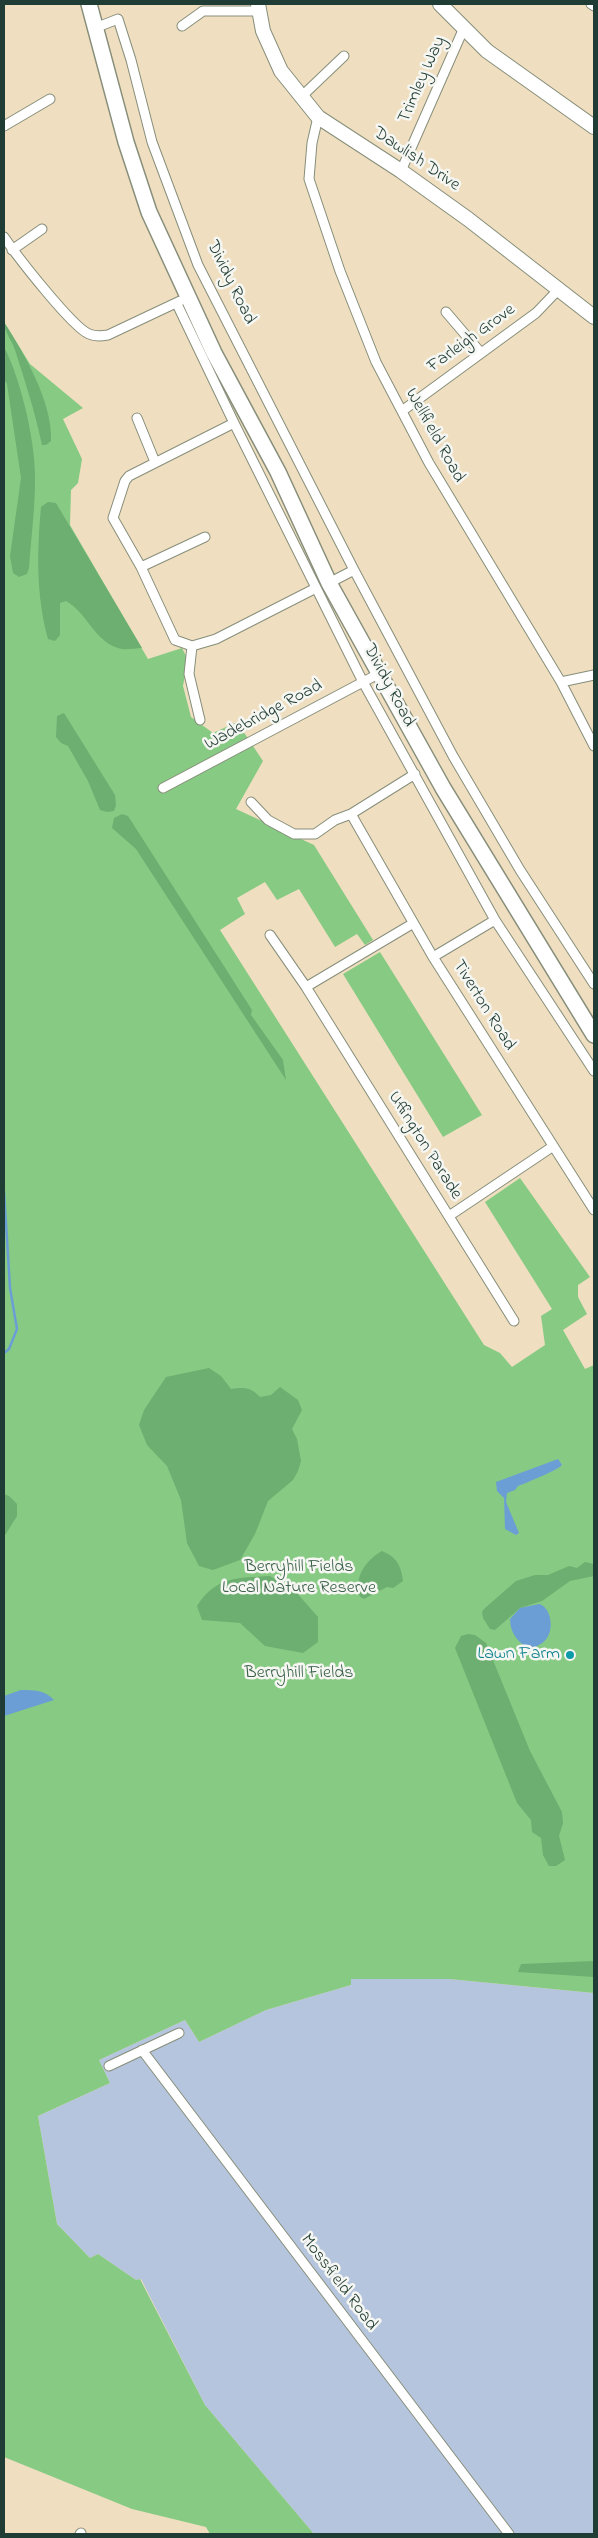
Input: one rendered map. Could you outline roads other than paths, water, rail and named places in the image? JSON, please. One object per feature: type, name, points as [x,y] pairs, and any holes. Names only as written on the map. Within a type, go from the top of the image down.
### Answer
[{"type":"main road","name":"Dividy Road","points":[[89,4],[126,142],[149,212],[182,300],[278,472],[323,585],[380,673],[442,788],[594,1035]]},
{"type":"street","points":[[440,4],[463,30],[487,51],[594,127]]},
{"type":"street","points":[[182,26],[203,11],[259,7]]},
{"type":"street","name":"Dawlish Drive","points":[[259,7],[268,46],[281,71],[300,98],[318,117],[401,171],[468,219],[594,317]]},
{"type":"street","name":"Dividy Road","points":[[95,28],[118,19],[131,60],[152,142],[198,265],[354,570],[453,756],[520,870],[594,984]]},
{"type":"street","name":"Trimley Way","points":[[401,171],[463,30]]},
{"type":"street","points":[[300,98],[344,56]]},
{"type":"street","points":[[4,126],[50,99]]},
{"type":"street","name":"Wellfield Road","points":[[318,117],[312,143],[309,179],[340,271],[376,362],[429,463],[561,682],[594,746]]},
{"type":"street","points":[[12,250],[42,229]]},
{"type":"street","points":[[4,237],[12,250],[73,321],[89,334],[98,336],[108,334],[182,300]]},
{"type":"street","name":"Farleigh Grove","points":[[402,411],[536,313],[559,290]]},
{"type":"street","name":"Dividy Road","points":[[182,300],[234,423],[323,585],[363,682],[495,920],[594,1070]]},
{"type":"street","points":[[446,312],[481,353]]},
{"type":"street","points":[[137,418],[156,462]]},
{"type":"street","points":[[234,423],[129,476],[124,481],[113,518],[141,567],[175,640],[192,646],[216,639],[354,570]]},
{"type":"street","points":[[141,567],[205,537]]},
{"type":"street","points":[[192,646],[189,674],[200,720]]},
{"type":"street","name":"Wadebridge Road","points":[[163,788],[380,673]]},
{"type":"street","points":[[561,682],[594,676]]},
{"type":"street","points":[[251,802],[268,820],[294,834],[315,834],[335,820],[351,814],[415,774]]},
{"type":"street","name":"Tiverton Road","points":[[351,814],[412,924],[594,1210]]},
{"type":"street","points":[[433,957],[495,920]]},
{"type":"street","points":[[306,988],[412,924]]},
{"type":"street","name":"Uffington Parade","points":[[270,935],[306,988],[514,1321]]},
{"type":"street","points":[[449,1216],[552,1146]]},
{"type":"street","points":[[109,2066],[179,2034]]},
{"type":"street","name":"Mossfield Road","points":[[142,2050],[509,2534]]},
{"type":"water","points":[[558,1459],[562,1465],[559,1467],[507,1493],[506,1502],[519,1533],[516,1535],[505,1529],[504,1498],[497,1491],[496,1482]]},
{"type":"water","points":[[539,1604],[549,1613],[551,1624],[549,1634],[544,1642],[530,1649],[516,1637],[511,1629],[510,1619],[520,1608]]},
{"type":"water","points":[[21,1690],[43,1692],[54,1700],[4,1716],[4,1696]]},
{"type":"waterway","points":[[4,1191],[10,1288],[17,1329],[9,1349],[4,1353]]},
{"type":"place","name":"Lawn Farm","points":[[570,1655]]},
{"type":"park label","name":"Berryhill Fields Local Nature Reserve","points":[[299,1578]]},
{"type":"park label","name":"Berryhill Fields","points":[[299,1674]]}]
